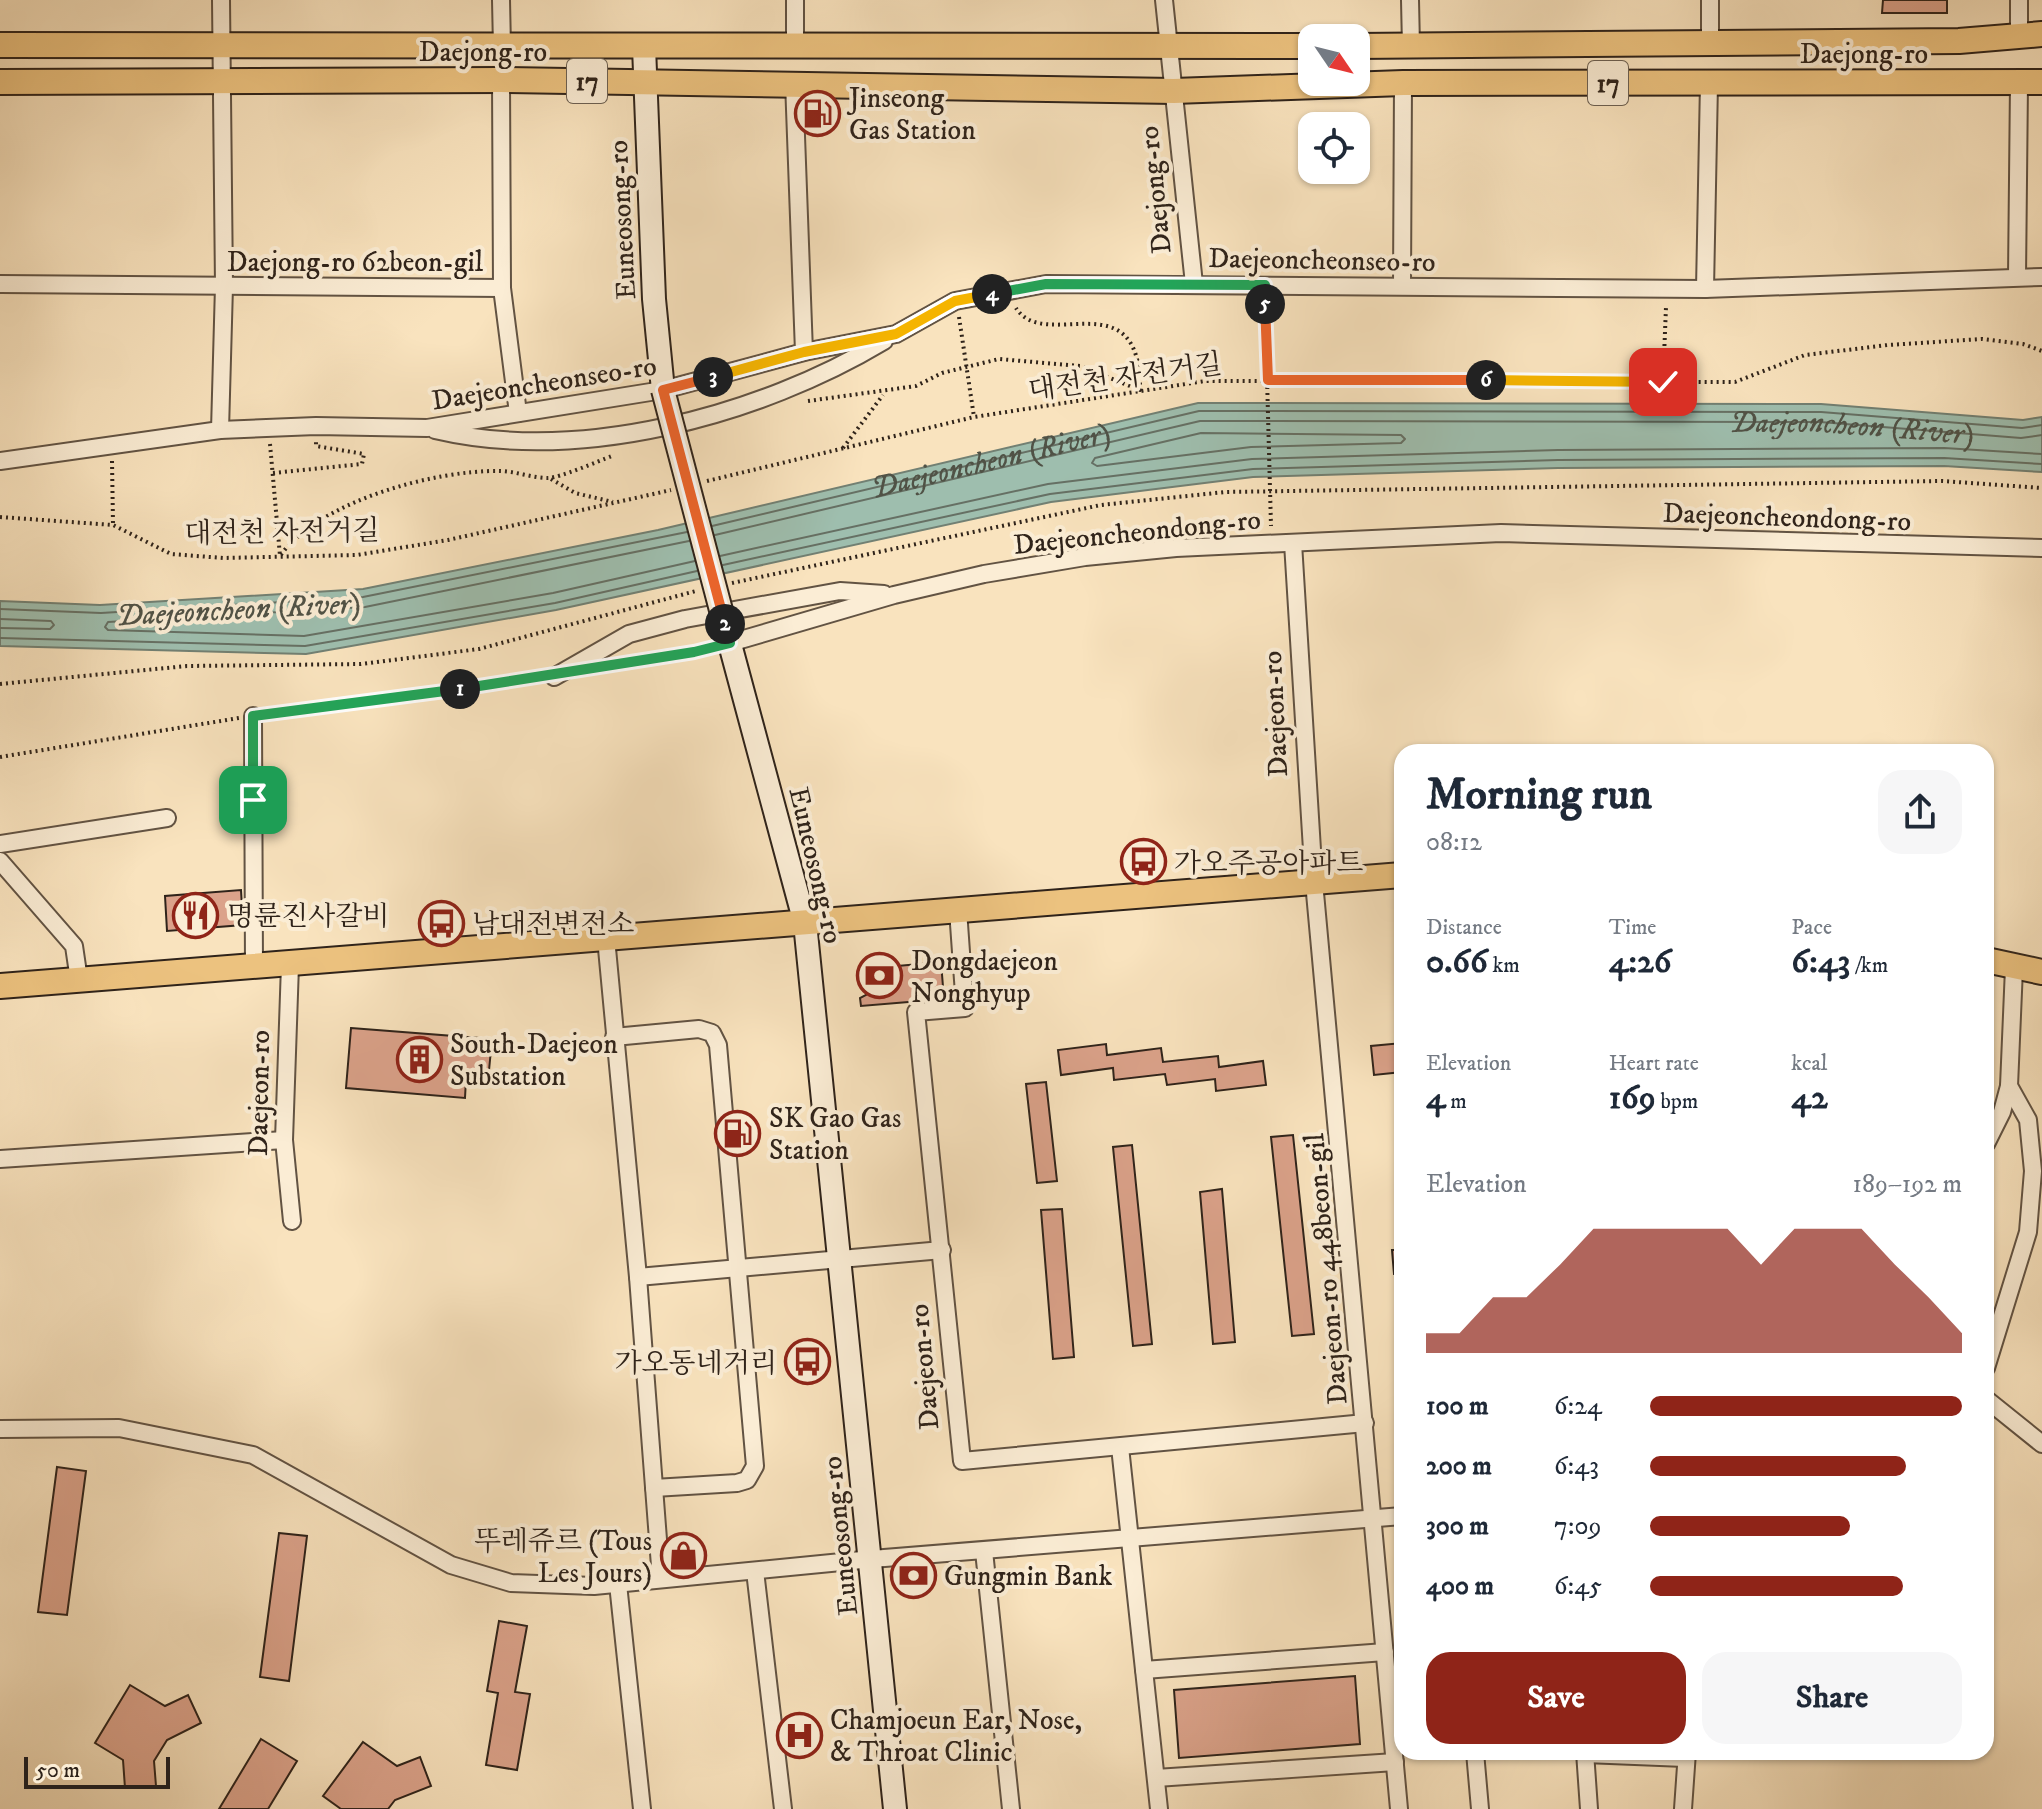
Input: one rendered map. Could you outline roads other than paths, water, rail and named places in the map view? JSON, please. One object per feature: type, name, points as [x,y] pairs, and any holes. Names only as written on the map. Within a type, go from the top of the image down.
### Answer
[{"type":"main road","name":"Daejong-ro","points":[[1370,46],[1710,45],[2030,35]]},
{"type":"main road","name":"Daejong-ro","points":[[0,45],[1298,46]]},
{"type":"main road","name":"Euneosong-ro","points":[[644,47],[654,299],[663,390],[805,923],[895,1809]]},
{"type":"main road","name":"Daejong-ro","points":[[0,82],[794,82],[1174,91],[1403,83],[2031,83]]},
{"type":"main road","points":[[0,986],[1394,876]]},
{"type":"main road","points":[[1994,962],[2042,972]]},
{"type":"street","points":[[220,430],[224,286],[221,0]]},
{"type":"street","points":[[501,0],[502,47]]},
{"type":"street","points":[[795,0],[795,48]]},
{"type":"street","points":[[1164,0],[1168,47]]},
{"type":"street","points":[[1410,0],[1411,46]]},
{"type":"street","points":[[1710,0],[1710,45]]},
{"type":"street","points":[[2019,0],[2030,35]]},
{"type":"street","name":"Daejong-ro","points":[[1168,47],[1194,284]]},
{"type":"street","name":"Daejong-ro 62beon-gil","points":[[0,284],[502,288],[501,80]]},
{"type":"street","points":[[794,82],[804,352]]},
{"type":"street","points":[[1402,286],[1403,83]]},
{"type":"street","points":[[1705,289],[1709,83]]},
{"type":"street","name":"Daejong-ro","points":[[2017,277],[2031,83]]},
{"type":"street","name":"Daejeoncheonseo-ro","points":[[0,461],[220,430],[316,426],[427,428],[663,390],[804,352],[896,334],[955,301],[1046,284],[1705,289],[2042,277]]},
{"type":"street","points":[[502,288],[518,413]]},
{"type":"street","points":[[427,428],[468,438],[547,441],[654,429],[726,412],[792,389],[848,363],[896,334]]},
{"type":"street","name":"Daejeoncheondong-ro","points":[[728,638],[984,574],[1085,557],[1176,548],[1501,533],[2042,548]]},
{"type":"street","name":"Daejeon-ro","points":[[1293,543],[1314,882]]},
{"type":"street","points":[[554,677],[629,634],[685,619],[840,591],[894,595]]},
{"type":"street","points":[[253,716],[254,968]]},
{"type":"street","points":[[0,844],[167,818]]},
{"type":"street","points":[[0,861],[74,946],[79,980]]},
{"type":"street","name":"Daejeon-ro 448beon-gil","points":[[1314,882],[1394,1751]]},
{"type":"street","name":"Daejeon-ro","points":[[958,910],[965,1008],[916,1012],[962,1461],[1365,1423]]},
{"type":"street","points":[[606,938],[638,1277],[661,1579]]},
{"type":"street","name":"Daejeon-ro","points":[[290,965],[284,1140],[292,1221]]},
{"type":"street","points":[[1994,1124],[2009,1086],[2014,968]]},
{"type":"street","points":[[614,1037],[699,1029],[712,1033],[718,1045],[740,1268],[755,1466],[747,1480],[737,1483],[654,1488]]},
{"type":"street","points":[[1994,1342],[2028,1232],[2031,1140],[2028,1120],[2009,1086]]},
{"type":"street","points":[[0,1159],[284,1140]]},
{"type":"street","points":[[638,1277],[942,1250]]},
{"type":"street","points":[[1994,1405],[2042,1444]]},
{"type":"street","points":[[0,1429],[119,1428],[253,1455],[392,1535],[451,1565],[491,1580],[618,1584],[872,1559],[1394,1517]]},
{"type":"street","points":[[1120,1447],[1159,1809]]},
{"type":"street","points":[[984,1551],[1011,1809]]},
{"type":"street","points":[[755,1571],[783,1809]]},
{"type":"street","points":[[618,1584],[642,1809]]},
{"type":"street","points":[[1144,1670],[1385,1652]]},
{"type":"street","points":[[1476,1760],[1480,1809]]},
{"type":"street","points":[[1586,1760],[1589,1809]]},
{"type":"street","points":[[1683,1809],[1686,1760]]},
{"type":"street","points":[[1156,1778],[1395,1762]]},
{"type":"street","name":"Daejeon-ro 448beon-gil","points":[[1395,1762],[1399,1809]]},
{"type":"water","name":"Daejeoncheon (River)","points":[[1198,403],[1821,404],[2023,420],[2042,417],[2042,472],[1944,466],[1558,468],[1253,477],[1051,502],[556,610],[306,654],[0,646],[0,601],[100,605],[363,589],[658,530]]},
{"type":"place","name":"Jinseong Gas Station","points":[[818,113]]},
{"type":"place","name":"가오주공아파트","points":[[1143,862]]},
{"type":"place","name":"명륜진사갈비","points":[[196,915]]},
{"type":"place","name":"남대전변전소","points":[[441,923]]},
{"type":"place","name":"Dongdaejeon Nonghyup","points":[[880,976]]},
{"type":"place","name":"South-Daejeon Substation","points":[[419,1059]]},
{"type":"place","name":"SK Gao Gas Station","points":[[738,1133]]},
{"type":"place","name":"가오동네거리","points":[[808,1362]]},
{"type":"place","name":"뚜레쥬르 (Tous Les Jours)","points":[[683,1556]]},
{"type":"place","name":"Gungmin Bank","points":[[913,1575]]},
{"type":"place","name":"Chamjoeun Ear, Nose, & Throat Clinic","points":[[799,1735]]}]
